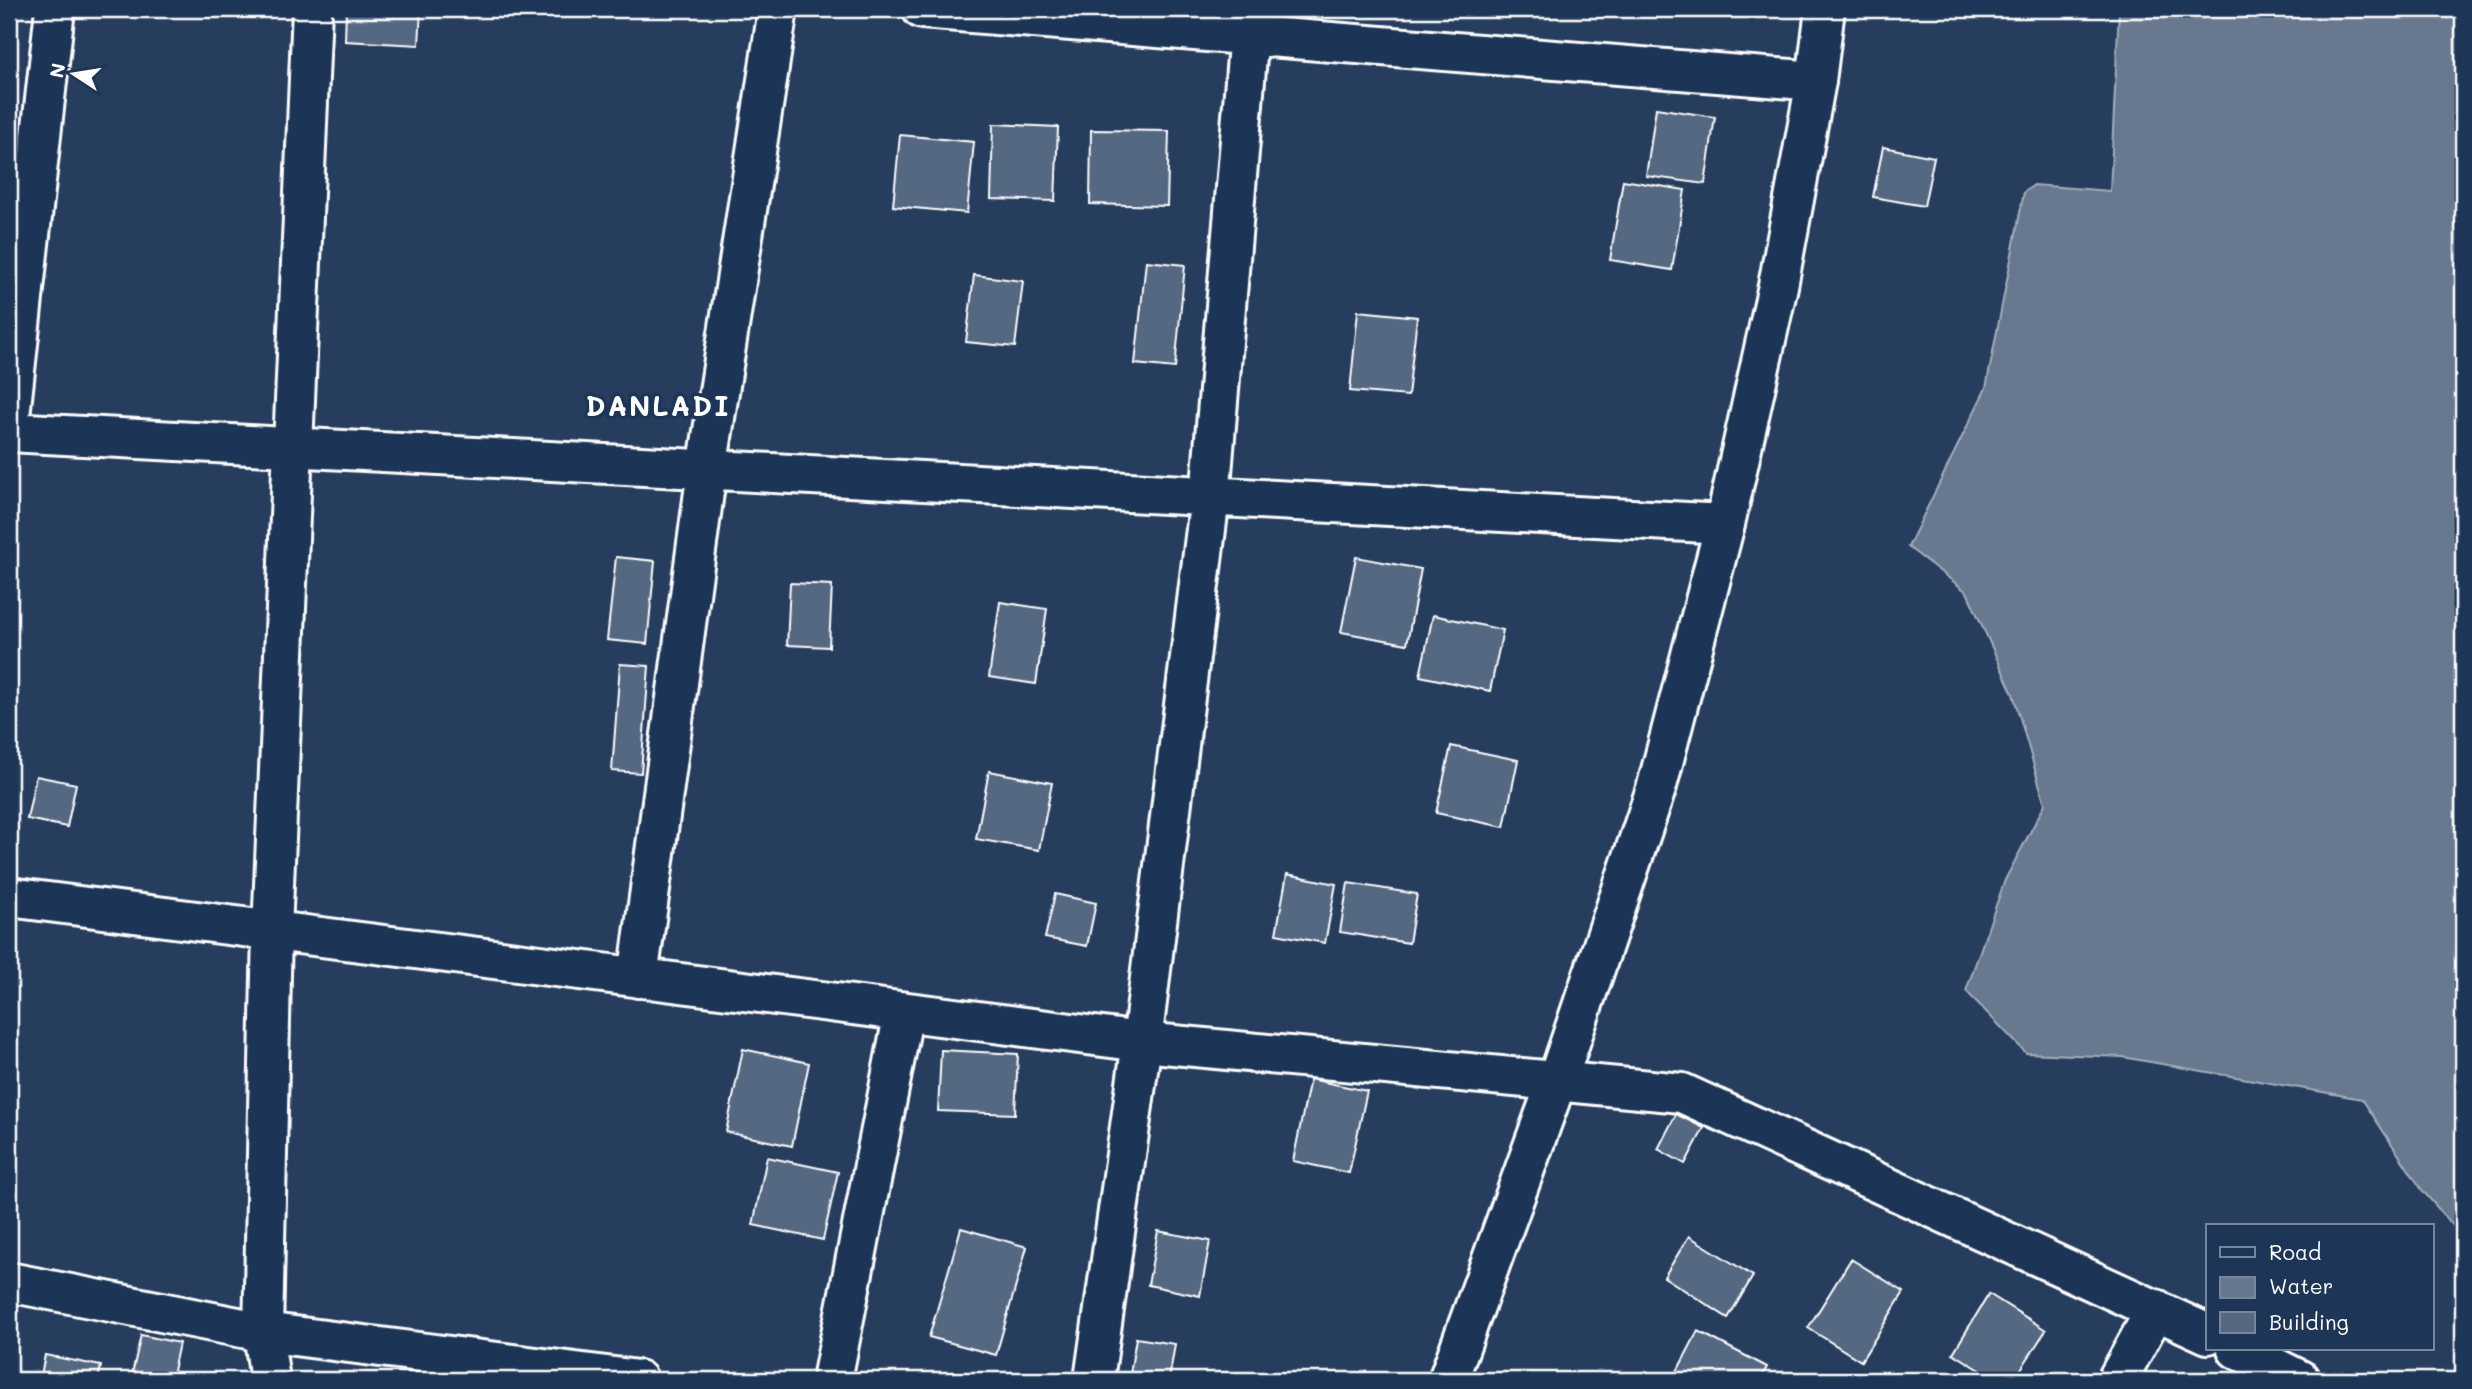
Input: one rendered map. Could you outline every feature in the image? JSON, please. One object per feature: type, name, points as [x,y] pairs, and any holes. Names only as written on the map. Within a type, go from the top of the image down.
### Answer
[{"type":"main road","points":[[9,425],[55,9]]},
{"type":"main road","points":[[270,1380],[263,1332],[272,931],[312,9]]},
{"type":"main road","points":[[638,978],[707,470],[778,9]]},
{"type":"main road","points":[[922,9],[1250,22],[1816,81]]},
{"type":"main road","points":[[1448,1380],[1557,1081],[1657,786],[1725,524],[1778,286],[1816,81],[1825,9]]},
{"type":"main road","points":[[1094,1380],[1142,1042],[1210,497],[1250,22]]},
{"type":"main road","points":[[9,432],[1725,524]]},
{"type":"main road","points":[[9,897],[1142,1042],[1682,1093],[2206,1333]]},
{"type":"main road","points":[[832,1380],[904,1012]]},
{"type":"main road","points":[[9,1282],[263,1332],[638,1380]]},
{"type":"main road","points":[[2117,1380],[2156,1309]]},
{"type":"main road","points":[[2239,1350],[2300,1380]]},
{"type":"water","points":[[2119,9],[2463,9],[2463,1237],[2422,1190],[2362,1099],[2122,1057],[2026,1053],[1966,991],[2005,880],[2045,804],[2013,694],[1967,592],[1908,547],[1986,388],[2024,192],[2034,185],[2110,191]]},
{"type":"building","points":[[346,9],[421,9],[419,45],[345,41]]},
{"type":"building","points":[[1656,108],[1715,117],[1705,184],[1646,176]]},
{"type":"building","points":[[993,124],[1058,127],[1055,201],[991,199]]},
{"type":"building","points":[[1091,130],[1169,131],[1167,206],[1090,204]]},
{"type":"building","points":[[900,135],[974,142],[967,213],[893,206]]},
{"type":"building","points":[[1883,147],[1934,157],[1924,206],[1873,197]]},
{"type":"building","points":[[1623,180],[1685,190],[1672,270],[1610,260]]},
{"type":"building","points":[[1146,261],[1185,265],[1175,368],[1135,364]]},
{"type":"building","points":[[974,275],[1023,281],[1015,347],[966,342]]},
{"type":"building","points":[[1358,311],[1417,317],[1408,396],[1350,391]]},
{"type":"building","points":[[616,557],[655,561],[647,644],[607,640]]},
{"type":"building","points":[[1356,557],[1421,569],[1407,644],[1341,632]]},
{"type":"building","points":[[790,583],[832,585],[829,647],[787,645]]},
{"type":"building","points":[[1000,602],[1047,609],[1036,684],[989,677]]},
{"type":"building","points":[[1433,615],[1503,630],[1490,691],[1420,676]]},
{"type":"building","points":[[620,664],[649,666],[641,773],[612,771]]},
{"type":"building","points":[[1451,746],[1518,760],[1504,827],[1436,813]]},
{"type":"building","points":[[989,771],[1052,783],[1039,850],[976,839]]},
{"type":"building","points":[[36,776],[76,784],[67,827],[27,819]]},
{"type":"building","points":[[1287,874],[1336,884],[1325,943],[1276,934]]},
{"type":"building","points":[[1348,883],[1417,894],[1409,943],[1340,932]]},
{"type":"building","points":[[1055,894],[1096,903],[1087,946],[1045,938]]},
{"type":"building","points":[[743,1049],[809,1063],[792,1146],[726,1132]]},
{"type":"building","points":[[941,1050],[1018,1054],[1015,1114],[938,1111]]},
{"type":"building","points":[[1310,1079],[1367,1091],[1349,1173],[1293,1161]]},
{"type":"building","points":[[1676,1114],[1704,1128],[1685,1164],[1658,1149]]},
{"type":"building","points":[[767,1157],[838,1172],[823,1240],[753,1225]]},
{"type":"building","points":[[961,1228],[1027,1247],[996,1355],[929,1337]]},
{"type":"building","points":[[1158,1231],[1210,1241],[1200,1296],[1148,1285]]},
{"type":"building","points":[[1689,1236],[1753,1276],[1728,1318],[1664,1277]]},
{"type":"building","points":[[1851,1259],[1904,1292],[1861,1361],[1808,1328]]},
{"type":"building","points":[[1989,1294],[2046,1330],[2014,1380],[1996,1380],[1953,1353]]},
{"type":"building","points":[[1698,1331],[1767,1367],[1760,1380],[1680,1380],[1674,1377]]},
{"type":"building","points":[[141,1335],[179,1343],[171,1380],[132,1374]]},
{"type":"building","points":[[1136,1338],[1175,1344],[1169,1380],[1129,1380]]},
{"type":"building","points":[[45,1355],[101,1366],[98,1380],[40,1380]]},
{"type":"district","name":"DANLADI","points":[[658,405]]}]
